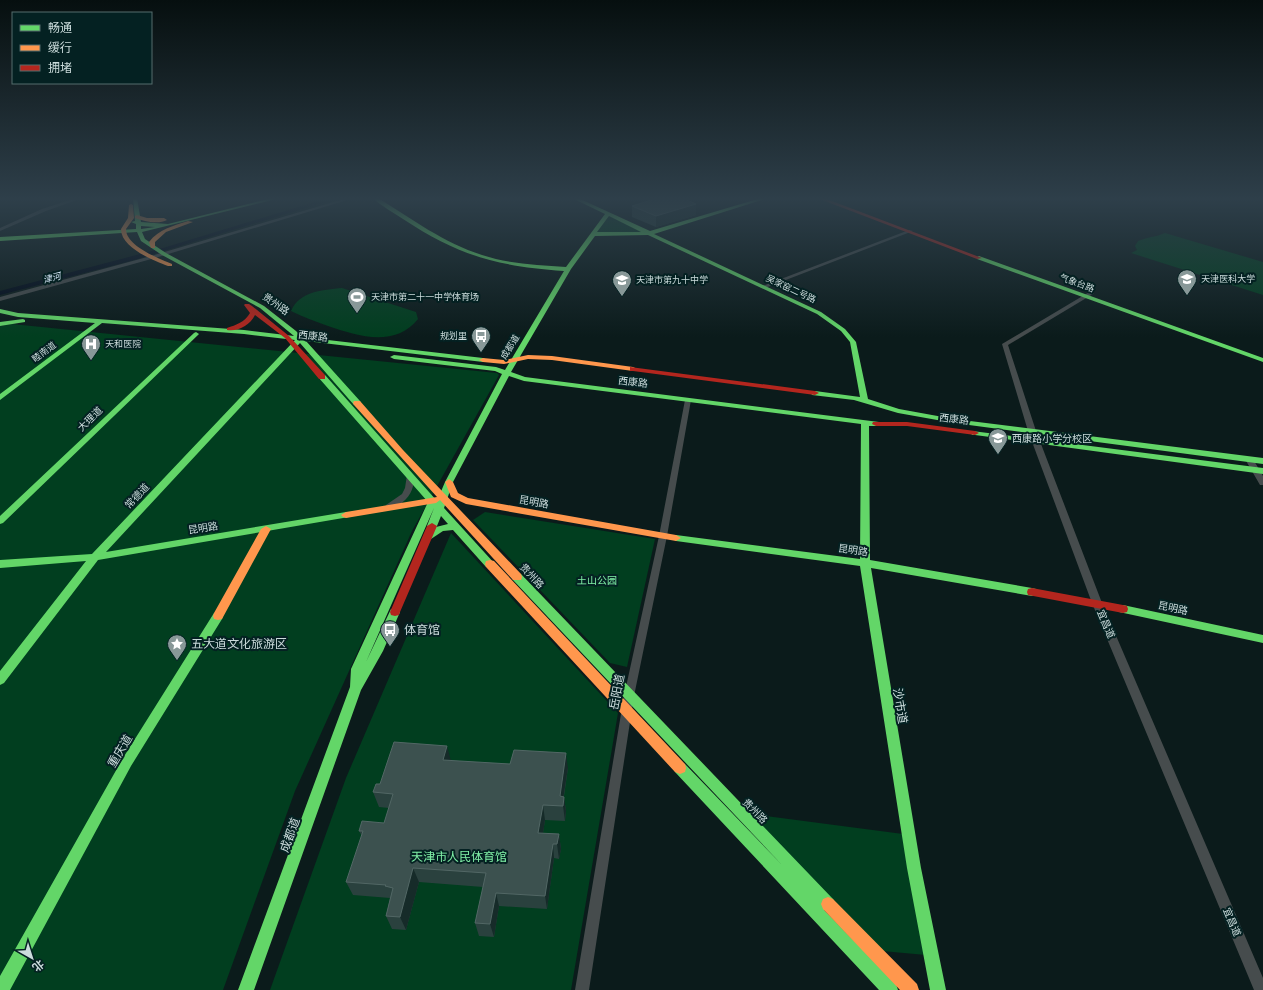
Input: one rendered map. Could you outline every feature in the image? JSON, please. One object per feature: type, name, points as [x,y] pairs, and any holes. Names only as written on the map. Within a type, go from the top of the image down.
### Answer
[{"type":"main road","name":"贵州路","points":[[139,244],[142,251],[164,254],[262,307],[283,322],[305,343],[400,452],[443,498],[629,696],[911,990]]},
{"type":"main road","name":"贵州路","points":[[147,244],[153,252],[250,307],[290,341],[432,502],[440,508],[626,712],[890,990]]},
{"type":"main road","points":[[152,244],[153,252]]},
{"type":"main road","points":[[452,244],[487,258],[529,266],[568,269]]},
{"type":"main road","name":"成都道","points":[[246,990],[356,688],[369,670],[381,646],[440,508],[449,482],[513,360],[568,269],[586,244]]},
{"type":"main road","name":"吴家窑二号路","points":[[674,244],[819,313],[843,330],[853,342],[864,400]]},
{"type":"main road","name":"气象台路","points":[[943,244],[1263,355]]},
{"type":"main road","name":"气象台路","points":[[1089,295],[1263,360]]},
{"type":"main road","points":[[216,331],[236,327],[246,323],[253,315],[250,307]]},
{"type":"main road","name":"西康路","points":[[2,318],[23,321],[216,331],[290,341]]},
{"type":"main road","name":"西康路","points":[[2,318],[78,320],[96,324],[196,334],[290,341]]},
{"type":"main road","name":"睦南道","points":[[0,398],[96,324]]},
{"type":"main road","name":"大理道","points":[[0,521],[196,334]]},
{"type":"main road","name":"常德道","points":[[0,680],[95,557],[290,341],[305,343]]},
{"type":"main road","name":"西康路","points":[[305,343],[504,362],[528,357],[552,358],[864,400],[898,411],[954,421],[1263,461]]},
{"type":"main road","name":"西康路","points":[[305,343],[496,369],[506,374],[524,379],[865,424],[907,424],[1258,470]]},
{"type":"main road","name":"沙市道","points":[[865,424],[865,563],[914,868],[938,990]]},
{"type":"main road","name":"昆明路","points":[[449,482],[454,495],[466,501],[663,536],[865,563],[1097,603],[1263,639]]},
{"type":"main road","points":[[432,502],[443,498]]},
{"type":"main road","name":"成都道","points":[[356,688],[357,668],[432,502]]},
{"type":"main road","name":"昆明路","points":[[0,564],[95,557],[432,502]]},
{"type":"main road","points":[[427,537],[442,528],[456,526]]},
{"type":"main road","name":"重庆道","points":[[1,990],[127,762],[220,613],[266,529]]},
{"type":"street","points":[[164,254],[197,244]]},
{"type":"street","points":[[763,287],[876,244]]},
{"type":"street","points":[[0,299],[153,252]]},
{"type":"street","name":"宜昌道","points":[[1089,295],[1005,344],[1032,431],[1097,603],[1261,990]]},
{"type":"street","name":"岳阳道","points":[[582,990],[626,712],[663,536],[688,400]]},
{"type":"street","points":[[1249,459],[1258,470],[1263,483]]},
{"type":"street","points":[[386,509],[400,501],[406,495],[411,486],[410,477]]},
{"type":"green space","points":[[1136,244],[1203,244],[1263,262],[1263,295],[1131,253],[1137,250],[1135,246]]},
{"type":"green space","name":"天津市第二十一中学体育场","points":[[342,288],[416,312],[418,319],[409,328],[398,334],[387,337],[375,337],[363,336],[339,330],[291,311],[295,304],[306,295],[319,291]]},
{"type":"green space","name":"五大道文化旅游区","points":[[12,324],[497,373],[499,375],[412,531],[295,791],[223,990],[0,990],[0,326]]},
{"type":"green space","name":"土山公园","points":[[485,512],[655,539],[627,667],[610,663],[473,520]]},
{"type":"green space","name":"天津市人民体育馆","points":[[451,533],[618,713],[571,990],[270,990],[346,778]]},
{"type":"green space","points":[[744,813],[903,834],[926,955],[882,951]]},
{"type":"water","name":"津河","points":[[176,244],[186,244],[134,260],[0,295],[0,291]]},
{"type":"building","name":"天津市人民体育馆","points":[[394,742],[447,746],[443,760],[510,764],[514,750],[566,753],[560,796],[564,797],[563,806],[543,805],[538,833],[559,834],[557,844],[553,844],[545,896],[496,893],[490,924],[475,923],[486,873],[413,868],[400,917],[386,916],[393,888],[385,886],[386,885],[346,882],[363,831],[359,831],[362,821],[384,823],[393,794],[373,792],[376,784],[380,784]]},
{"type":"traffic: fast","points":[[149,244],[164,254],[262,307],[294,332],[357,403]]},
{"type":"traffic: fast","points":[[450,244],[468,252],[505,263],[568,269]]},
{"type":"traffic: fast","points":[[432,526],[449,482],[506,374],[568,269],[586,244]]},
{"type":"traffic: fast","points":[[672,244],[819,313],[843,330],[853,342],[864,399]]},
{"type":"traffic: fast","points":[[979,258],[1263,360]]},
{"type":"traffic: fast","points":[[0,311],[18,315],[244,332],[483,360]]},
{"type":"traffic: fast","points":[[0,324],[23,321]]},
{"type":"traffic: fast","points":[[0,398],[100,322]]},
{"type":"traffic: fast","points":[[0,521],[196,334]]},
{"type":"traffic: fast","points":[[0,680],[95,557],[294,344],[300,340]]},
{"type":"traffic: fast","points":[[394,357],[496,369],[524,379],[876,424]]},
{"type":"traffic: fast","points":[[322,377],[490,564]]},
{"type":"traffic: fast","points":[[815,393],[855,398],[898,411],[954,421],[1263,461]]},
{"type":"traffic: fast","points":[[865,424],[865,563],[914,868],[938,990]]},
{"type":"traffic: fast","points":[[975,433],[1263,471]]},
{"type":"traffic: fast","points":[[356,687],[357,669],[432,502]]},
{"type":"traffic: fast","points":[[0,564],[95,557],[346,515]]},
{"type":"traffic: fast","points":[[428,537],[441,528],[456,526]]},
{"type":"traffic: fast","points":[[676,538],[865,563],[1032,592]]},
{"type":"traffic: fast","points":[[517,577],[828,904]]},
{"type":"traffic: fast","points":[[1123,609],[1263,639]]},
{"type":"traffic: fast","points":[[246,990],[356,688],[387,632],[395,612]]},
{"type":"traffic: fast","points":[[1,990],[127,762],[218,616]]},
{"type":"traffic: fast","points":[[680,768],[890,990]]},
{"type":"traffic: slow","points":[[131,244],[150,256],[170,265]]},
{"type":"traffic: slow","points":[[483,360],[504,362],[528,357],[552,358],[633,369]]},
{"type":"traffic: slow","points":[[357,403],[400,452],[517,577]]},
{"type":"traffic: slow","points":[[449,482],[454,495],[466,501],[676,538]]},
{"type":"traffic: slow","points":[[346,515],[436,500]]},
{"type":"traffic: slow","points":[[218,616],[266,529]]},
{"type":"traffic: slow","points":[[490,564],[680,768]]},
{"type":"traffic: slow","points":[[828,904],[911,990]]},
{"type":"traffic: jam","points":[[942,244],[979,258]]},
{"type":"traffic: jam","points":[[247,305],[287,337],[322,377]]},
{"type":"traffic: jam","points":[[229,329],[240,326],[249,319],[253,313],[250,307]]},
{"type":"traffic: jam","points":[[633,369],[815,393]]},
{"type":"traffic: jam","points":[[876,424],[907,424],[975,433]]},
{"type":"traffic: jam","points":[[395,612],[432,526]]},
{"type":"traffic: jam","points":[[1032,592],[1123,609]]},
{"type":"place","name":"天津医科大学","points":[[1187,296]]},
{"type":"place","name":"天津市第九十中学","points":[[622,297]]},
{"type":"place","name":"天津市第二十一中学体育场","points":[[357,314]]},
{"type":"place","name":"规划里","points":[[481,353]]},
{"type":"place","name":"天和医院","points":[[91,361]]},
{"type":"place","name":"西康路小学分校区","points":[[998,455]]},
{"type":"place","name":"体育馆","points":[[390,647]]},
{"type":"place","name":"五大道文化旅游区","points":[[177,661]]}]
